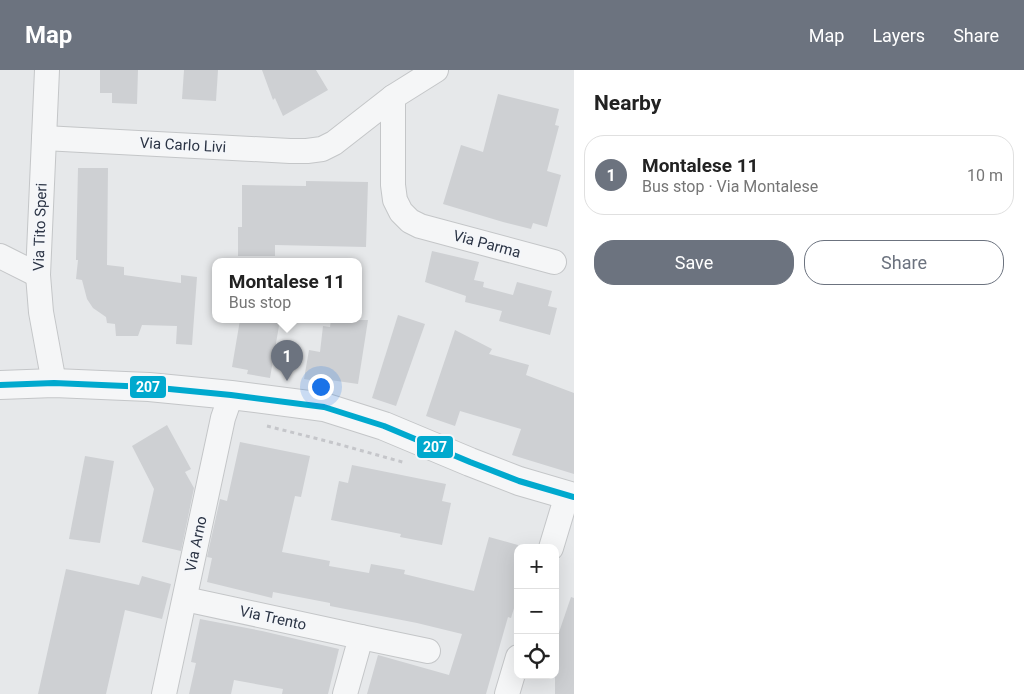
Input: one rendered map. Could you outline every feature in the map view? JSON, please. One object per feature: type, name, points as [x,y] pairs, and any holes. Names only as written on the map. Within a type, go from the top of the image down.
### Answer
[{"type":"street","name":"Via Tito Speri","points":[[47,70],[38,275],[41,312],[54,383]]},
{"type":"street","points":[[393,97],[436,70]]},
{"type":"street","name":"Via Carlo Livi","points":[[44,138],[307,151],[322,149],[334,143],[393,97]]},
{"type":"street","name":"Via Parma","points":[[393,97],[393,185],[395,200],[401,212],[410,221],[420,226],[554,262]]},
{"type":"street","points":[[0,256],[38,275]]},
{"type":"street","points":[[0,385],[54,383],[149,387],[324,407],[384,426],[519,481],[570,496],[552,544]]},
{"type":"street","name":"Via Arno","points":[[164,694],[223,418],[231,395]]},
{"type":"street","name":"Via Trento","points":[[185,599],[428,651]]},
{"type":"street","points":[[344,694],[361,637]]},
{"type":"street","points":[[507,694],[514,670]]},
{"type":"path","points":[[265,426],[414,465]]},
{"type":"building","points":[[100,70],[138,70],[137,104],[112,103],[112,93],[100,93]]},
{"type":"building","points":[[184,70],[218,70],[216,101],[182,99]]},
{"type":"building","points":[[262,70],[316,70],[328,90],[283,116],[275,98],[273,100]]},
{"type":"building","points":[[498,94],[559,109],[555,125],[559,126],[547,171],[561,175],[547,227],[533,223],[531,229],[443,204],[461,145],[483,152]]},
{"type":"building","points":[[78,168],[108,168],[107,265],[124,267],[124,275],[181,283],[181,275],[197,277],[192,345],[176,344],[177,326],[142,325],[138,336],[116,336],[115,324],[107,323],[106,317],[93,308],[87,299],[82,280],[76,279],[78,260],[76,260]]},
{"type":"building","points":[[306,181],[368,182],[366,247],[275,245],[275,256],[238,256],[238,227],[242,227],[242,185],[306,186]]},
{"type":"building","points":[[432,251],[479,262],[474,280],[484,282],[483,287],[513,295],[517,282],[552,291],[548,306],[557,308],[550,335],[499,321],[502,311],[465,302],[466,296],[425,282]]},
{"type":"building","points":[[398,315],[425,324],[396,406],[372,398]]},
{"type":"building","points":[[362,320],[368,320],[358,384],[330,380],[329,383],[304,379],[309,350],[320,352],[323,326],[330,327],[331,323],[362,323]]},
{"type":"building","points":[[239,323],[279,323],[270,378],[247,374],[248,370],[232,367]]},
{"type":"building","points":[[455,330],[492,349],[489,354],[529,365],[526,375],[574,393],[574,474],[512,455],[521,429],[460,411],[455,426],[426,416]]},
{"type":"building","points":[[167,425],[191,469],[185,472],[194,488],[181,551],[142,542],[154,489],[132,446]]},
{"type":"building","points":[[240,442],[310,456],[301,497],[295,496],[282,552],[330,561],[329,566],[369,573],[371,564],[405,570],[404,574],[474,591],[489,537],[514,544],[514,608],[511,618],[508,617],[486,694],[367,694],[378,655],[449,675],[462,634],[330,606],[330,603],[273,592],[272,598],[207,582],[212,558],[207,557],[220,499],[227,501]]},
{"type":"building","points":[[85,456],[114,461],[100,543],[69,539]]},
{"type":"building","points":[[352,465],[446,484],[442,501],[451,503],[442,545],[400,537],[401,534],[331,520],[339,481],[348,483]]},
{"type":"building","points":[[66,569],[139,585],[142,576],[171,584],[162,619],[125,610],[106,694],[38,694]]},
{"type":"building","points":[[571,597],[574,598],[574,694],[555,694],[555,679],[559,679],[559,632]]},
{"type":"building","points":[[200,619],[339,649],[328,694],[282,694],[283,689],[234,680],[231,694],[189,694],[196,663],[191,662]]},
{"type":"transit line","name":"207","points":[[0,385],[54,383],[149,387],[324,407],[384,426],[519,481],[574,497]]},
{"type":"place","name":"Montalese 11","points":[[287,381]]}]
